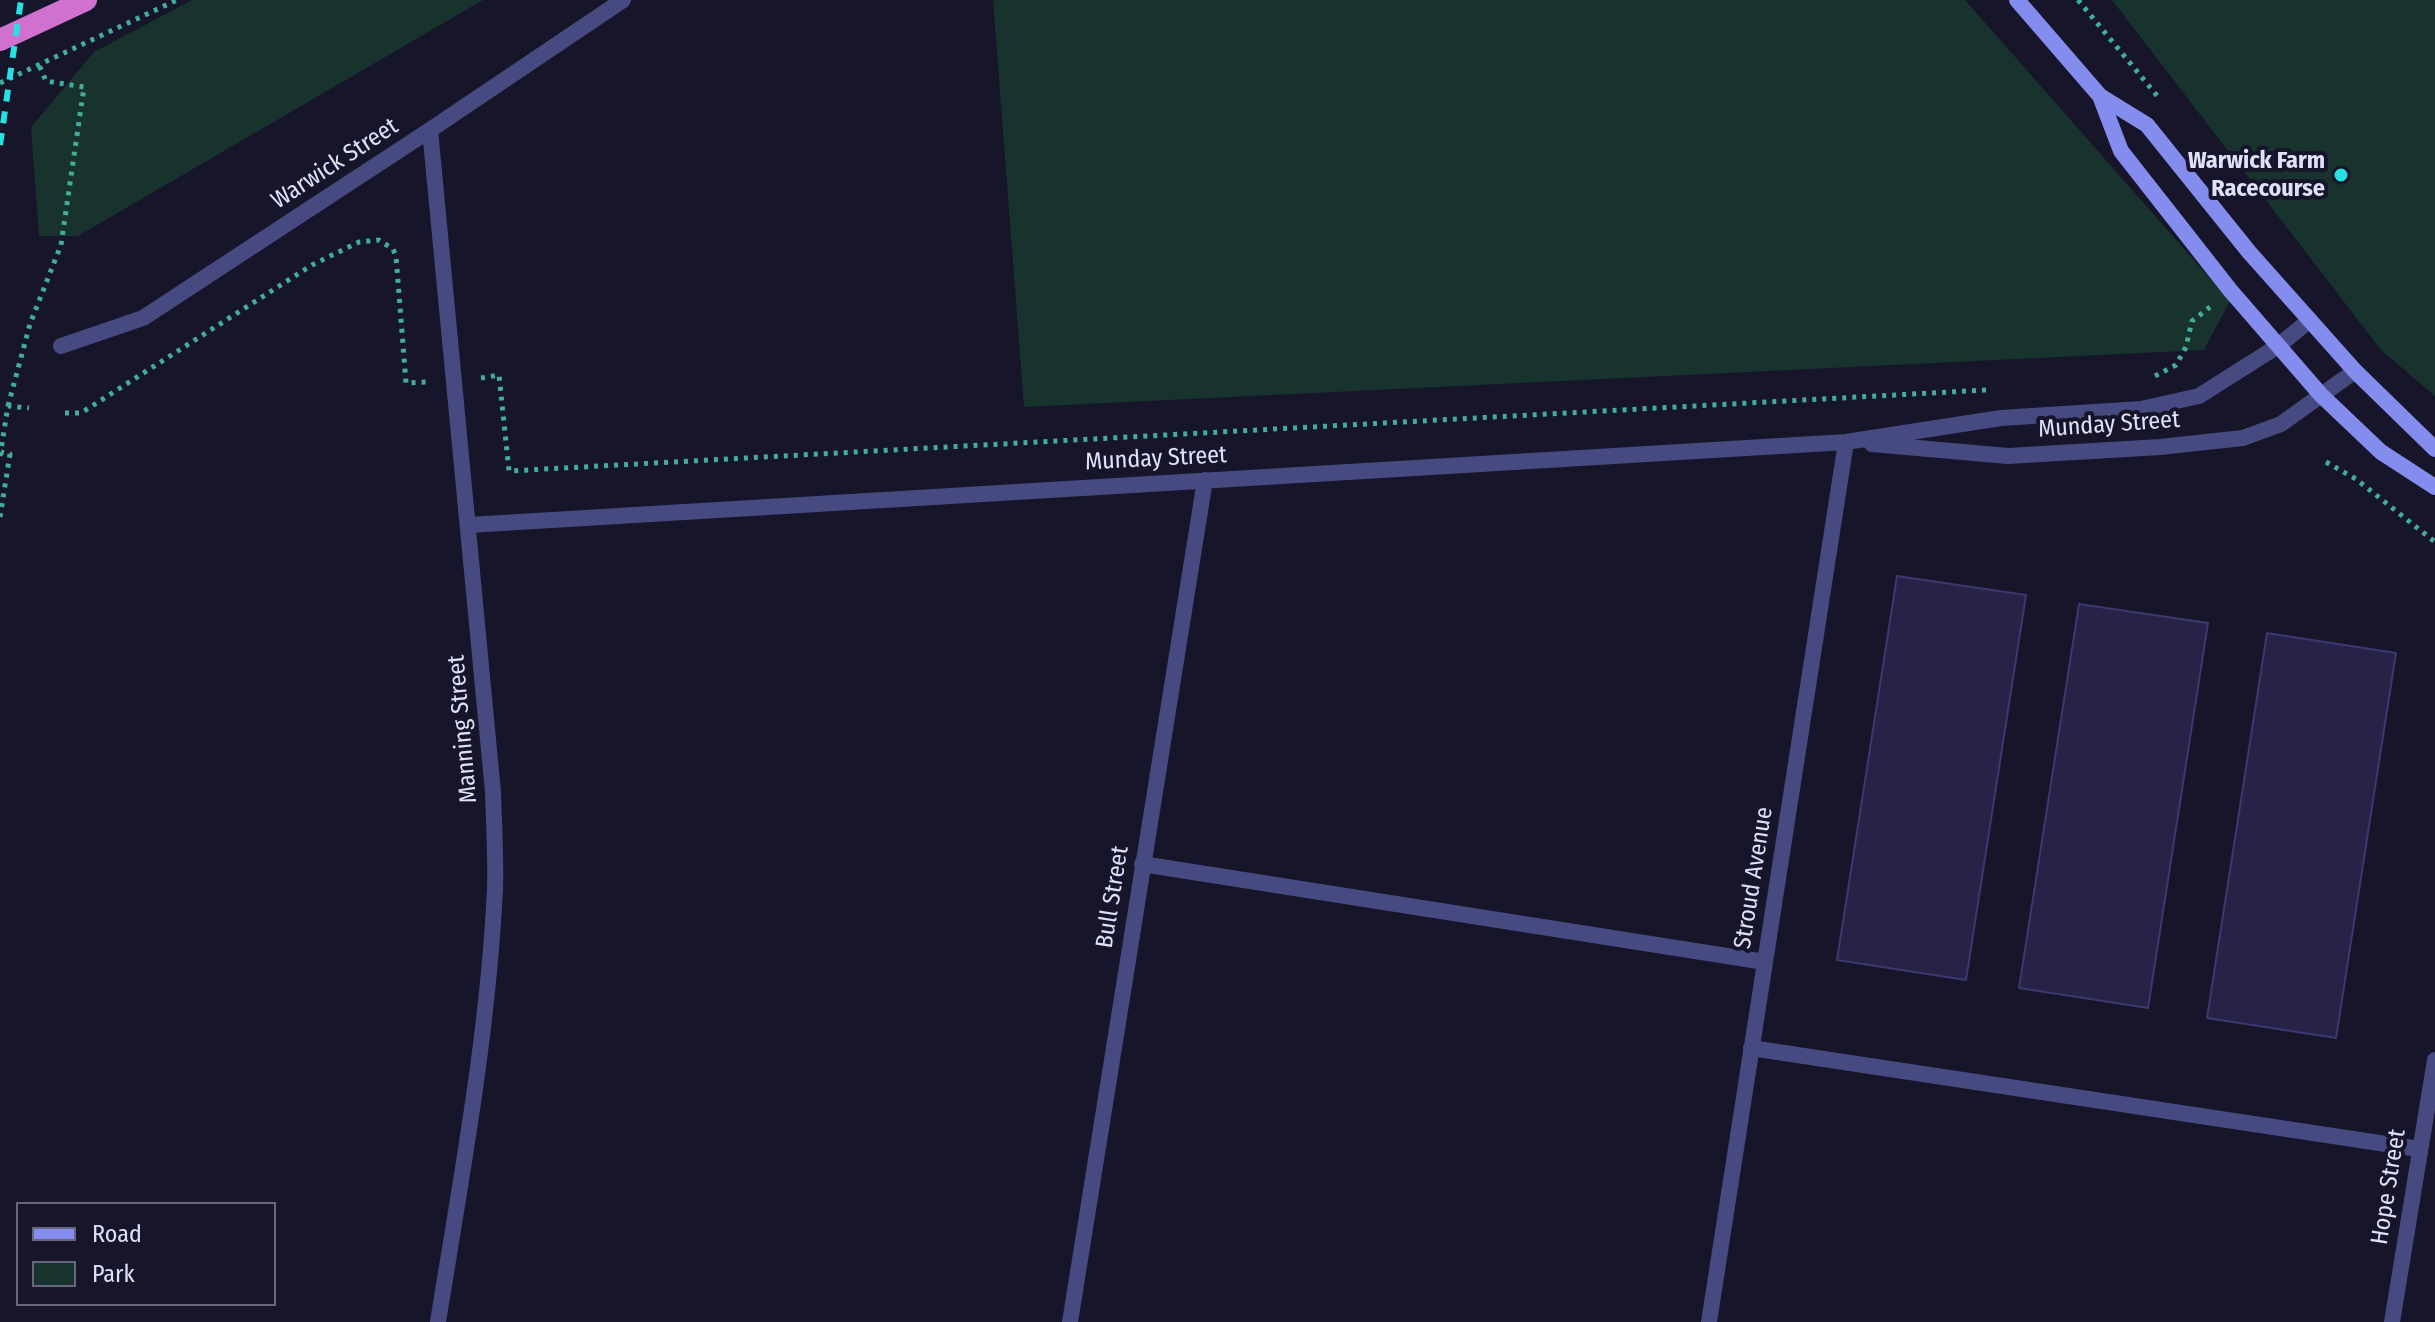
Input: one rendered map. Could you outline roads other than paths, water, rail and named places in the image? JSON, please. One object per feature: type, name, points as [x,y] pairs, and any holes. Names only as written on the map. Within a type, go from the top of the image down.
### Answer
[{"type":"highway","points":[[0,40],[86,0]]},
{"type":"main road","points":[[2017,0],[2100,96],[2147,125],[2249,252],[2355,371],[2435,449]]},
{"type":"main road","points":[[2100,96],[2121,151],[2230,290],[2321,395],[2381,452],[2435,487]]},
{"type":"street","name":"Warwick Street","points":[[61,346],[143,318],[623,0]]},
{"type":"street","name":"Manning Street","points":[[430,130],[493,792],[495,886],[487,998],[475,1097],[438,1322]]},
{"type":"street","name":"Munday Street","points":[[469,525],[1846,442],[2001,418],[2141,409],[2199,396],[2278,346],[2310,320]]},
{"type":"street","name":"Munday Street","points":[[1846,442],[2008,456],[2160,447],[2243,438],[2281,424],[2355,371]]},
{"type":"street","name":"Stroud Avenue","points":[[1709,1322],[1846,442]]},
{"type":"street","name":"Bull Street","points":[[1070,1322],[1205,480]]},
{"type":"street","points":[[1142,864],[1765,962]]},
{"type":"street","points":[[1751,1048],[2419,1149]]},
{"type":"street","name":"Hope Street","points":[[2392,1322],[2435,1060]]},
{"type":"railway","points":[[0,145],[21,0]]},
{"type":"place","name":"Warwick Farm Racecourse","points":[[2341,175]]}]
